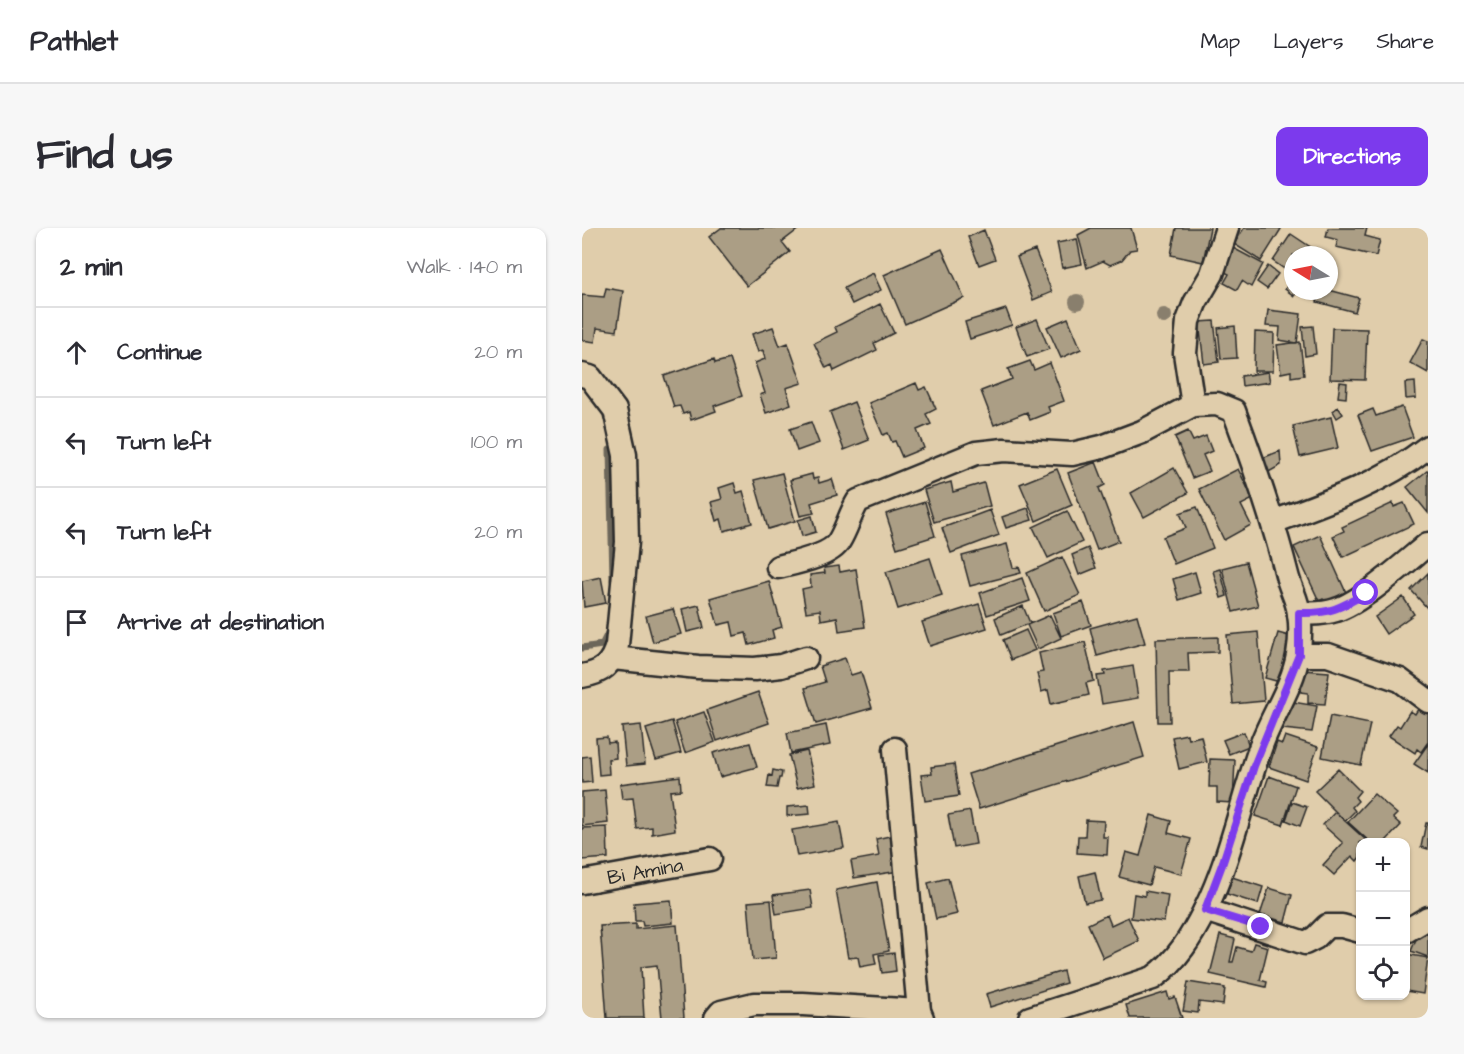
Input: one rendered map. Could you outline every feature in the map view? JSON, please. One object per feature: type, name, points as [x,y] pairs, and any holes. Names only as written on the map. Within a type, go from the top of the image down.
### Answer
[{"type":"street","points":[[1192,405],[1185,353],[1188,321],[1195,303],[1212,274],[1227,228]]},
{"type":"street","points":[[582,375],[590,377],[615,410],[625,455],[627,542],[617,645],[613,658],[604,669],[582,676]]},
{"type":"street","points":[[778,567],[814,558],[838,543],[858,501],[976,453],[1004,450],[1072,454],[1102,447],[1142,432],[1192,405],[1217,404],[1234,411],[1273,522],[1299,613],[1299,655],[1260,747],[1205,910],[1179,954],[1166,969],[1153,978],[1030,1018]]},
{"type":"street","points":[[1273,522],[1333,500],[1385,477],[1428,447]]},
{"type":"street","points":[[1299,613],[1321,614],[1339,609],[1366,593],[1428,544]]},
{"type":"street","points":[[1299,655],[1328,655],[1400,680],[1428,701]]},
{"type":"street","points":[[613,658],[698,667],[755,669],[781,666],[806,658]]},
{"type":"street","points":[[716,1018],[721,1011],[754,1004],[803,1004],[921,1014],[895,749]]},
{"type":"street","name":"Bi Amina","points":[[582,882],[710,859]]},
{"type":"street","points":[[1205,910],[1305,943],[1315,938],[1327,926],[1342,926],[1356,930]]},
{"type":"street","points":[[1410,929],[1428,918]]},
{"type":"building","points":[[721,228],[800,228],[782,242],[790,252],[747,286],[709,237]]},
{"type":"building","points":[[1091,228],[1131,228],[1137,249],[1130,250],[1122,260],[1110,265],[1103,261],[1087,268],[1078,235]]},
{"type":"building","points":[[1176,228],[1210,228],[1203,262],[1171,255]]},
{"type":"building","points":[[1244,228],[1281,229],[1261,261],[1234,244]]},
{"type":"building","points":[[1328,228],[1367,228],[1365,236],[1380,240],[1376,256],[1338,247],[1338,240],[1326,237]]},
{"type":"building","points":[[984,230],[995,259],[979,265],[968,237]]},
{"type":"building","points":[[1291,234],[1309,246],[1284,246],[1284,269],[1273,261]]},
{"type":"building","points":[[1077,239],[1082,264],[1062,268],[1057,243]]},
{"type":"building","points":[[1233,248],[1263,264],[1251,287],[1242,281],[1237,290],[1224,283],[1229,274],[1221,270]]},
{"type":"building","points":[[942,249],[964,298],[905,324],[884,275]]},
{"type":"building","points":[[1035,250],[1052,292],[1033,300],[1017,257]]},
{"type":"building","points":[[1268,266],[1278,274],[1267,289],[1257,282]]},
{"type":"building","points":[[873,273],[881,290],[852,304],[844,288]]},
{"type":"building","points":[[606,288],[623,291],[617,331],[597,328],[595,342],[582,340],[582,295],[604,297]]},
{"type":"building","points":[[1338,292],[1359,298],[1355,312],[1317,302],[1318,300],[1338,300]]},
{"type":"building","points":[[880,304],[894,333],[874,343],[877,350],[834,371],[832,365],[826,368],[814,343],[837,332],[835,327]]},
{"type":"building","points":[[1006,309],[1012,325],[970,339],[965,322]]},
{"type":"building","points":[[1268,310],[1301,314],[1297,343],[1279,340],[1280,327],[1266,326]]},
{"type":"building","points":[[1068,318],[1081,349],[1061,358],[1047,327]]},
{"type":"building","points":[[1037,319],[1049,349],[1027,357],[1016,327]]},
{"type":"building","points":[[1214,321],[1219,362],[1204,364],[1199,322]]},
{"type":"building","points":[[1235,326],[1237,358],[1221,359],[1218,328]]},
{"type":"building","points":[[1313,326],[1316,354],[1305,356],[1302,327]]},
{"type":"building","points":[[773,327],[780,346],[788,343],[802,383],[786,388],[791,404],[766,413],[760,395],[765,393],[755,363],[765,359],[763,350],[758,352],[752,334]]},
{"type":"building","points":[[1332,328],[1367,329],[1365,380],[1330,379]]},
{"type":"building","points":[[1255,332],[1274,333],[1273,371],[1254,371]]},
{"type":"building","points":[[1423,339],[1428,341],[1428,373],[1410,363]]},
{"type":"building","points":[[1300,342],[1304,375],[1291,377],[1291,371],[1281,373],[1277,345]]},
{"type":"building","points":[[714,359],[715,363],[730,359],[742,396],[714,406],[716,411],[691,420],[689,412],[683,414],[680,406],[674,407],[664,376]]},
{"type":"building","points":[[1030,361],[1034,370],[1050,363],[1064,401],[1048,407],[1050,412],[1030,420],[1027,412],[994,425],[981,391],[1012,379],[1008,369]]},
{"type":"building","points":[[1268,372],[1270,382],[1242,386],[1241,376]]},
{"type":"building","points":[[1340,382],[1347,383],[1346,398],[1338,397]]},
{"type":"building","points":[[1415,382],[1416,398],[1406,399],[1405,383]]},
{"type":"building","points":[[916,383],[919,390],[926,387],[936,409],[926,414],[931,424],[917,430],[924,448],[902,457],[895,441],[892,442],[888,433],[883,435],[869,403]]},
{"type":"building","points":[[854,402],[869,440],[844,450],[830,412]]},
{"type":"building","points":[[1338,407],[1343,414],[1337,418],[1333,411]]},
{"type":"building","points":[[1402,407],[1413,437],[1372,451],[1358,415],[1373,409],[1376,416]]},
{"type":"building","points":[[1331,417],[1338,448],[1300,457],[1293,426]]},
{"type":"building","points":[[811,422],[819,443],[797,451],[790,429]]},
{"type":"building","points":[[1188,431],[1193,441],[1206,436],[1212,451],[1203,455],[1210,471],[1192,478],[1175,437]]},
{"type":"building","points":[[1280,451],[1281,465],[1267,473],[1260,459]]},
{"type":"building","points":[[1096,462],[1105,485],[1099,488],[1119,541],[1097,550],[1068,473]]},
{"type":"building","points":[[1174,468],[1188,493],[1144,517],[1131,493]]},
{"type":"building","points":[[1057,469],[1072,505],[1036,521],[1020,484]]},
{"type":"building","points":[[1238,469],[1253,499],[1241,505],[1251,525],[1224,540],[1199,489]]},
{"type":"building","points":[[1428,470],[1428,513],[1407,487]]},
{"type":"building","points":[[782,473],[795,521],[768,529],[754,480]]},
{"type":"building","points":[[812,474],[813,479],[818,478],[819,483],[832,479],[837,495],[811,503],[814,513],[800,516],[790,480]]},
{"type":"building","points":[[951,482],[953,492],[984,483],[990,506],[934,522],[924,490]]},
{"type":"building","points":[[734,483],[737,493],[743,491],[752,523],[724,531],[721,519],[716,521],[711,502],[722,499],[719,488]]},
{"type":"building","points":[[925,502],[935,536],[897,548],[886,514]]},
{"type":"building","points":[[1393,503],[1394,507],[1404,503],[1414,524],[1343,557],[1333,536],[1344,531],[1342,527]]},
{"type":"building","points":[[1197,507],[1213,548],[1174,564],[1163,537],[1186,528],[1180,513]]},
{"type":"building","points":[[1028,508],[1032,520],[1006,528],[1002,517]]},
{"type":"building","points":[[990,510],[999,535],[951,553],[942,528]]},
{"type":"building","points":[[1067,511],[1082,542],[1048,558],[1033,527]]},
{"type":"building","points":[[812,516],[816,532],[802,536],[798,520]]},
{"type":"building","points":[[1320,535],[1348,597],[1328,607],[1323,599],[1319,601],[1294,547]]},
{"type":"building","points":[[1007,544],[1013,568],[1019,567],[1021,573],[970,586],[962,556]]},
{"type":"building","points":[[1088,548],[1096,568],[1079,575],[1072,555]]},
{"type":"building","points":[[1062,557],[1080,595],[1044,611],[1027,573]]},
{"type":"building","points":[[930,558],[942,595],[898,609],[886,572]]},
{"type":"building","points":[[1246,562],[1258,606],[1233,612],[1222,568]]},
{"type":"building","points":[[839,566],[840,572],[856,569],[865,627],[839,631],[837,617],[821,620],[820,610],[806,612],[802,589],[811,587],[810,575],[825,573],[824,568]]},
{"type":"building","points":[[1220,569],[1227,596],[1221,598],[1213,571]]},
{"type":"building","points":[[1195,572],[1201,593],[1179,600],[1173,579]]},
{"type":"building","points":[[1428,573],[1428,609],[1411,590]]},
{"type":"building","points":[[601,577],[606,603],[584,607],[582,581]]},
{"type":"building","points":[[1022,578],[1030,601],[987,615],[980,593]]},
{"type":"building","points":[[769,581],[782,627],[772,630],[774,638],[749,645],[746,633],[734,636],[731,622],[718,625],[710,598]]},
{"type":"building","points":[[1403,597],[1414,614],[1386,634],[1375,617]]},
{"type":"building","points":[[1083,602],[1091,625],[1061,636],[1053,613]]},
{"type":"building","points":[[979,604],[987,628],[930,646],[922,622]]},
{"type":"building","points":[[699,605],[704,628],[687,632],[682,609]]},
{"type":"building","points":[[1023,606],[1030,623],[1001,635],[995,618]]},
{"type":"building","points":[[673,609],[681,634],[653,642],[646,616]]},
{"type":"building","points":[[1050,615],[1061,638],[1038,649],[1027,625]]},
{"type":"building","points":[[1137,615],[1145,643],[1097,656],[1090,628]]},
{"type":"building","points":[[1026,630],[1035,650],[1011,660],[1003,640]]},
{"type":"building","points":[[1258,632],[1264,701],[1233,704],[1227,635]]},
{"type":"building","points":[[1278,633],[1293,637],[1280,682],[1265,678]]},
{"type":"building","points":[[1218,637],[1218,652],[1188,653],[1189,672],[1169,672],[1170,722],[1158,722],[1156,639]]},
{"type":"building","points":[[1085,642],[1094,681],[1086,683],[1089,695],[1051,704],[1048,690],[1041,692],[1037,673],[1043,672],[1039,653]]},
{"type":"building","points":[[845,658],[851,675],[861,672],[872,708],[816,724],[805,688],[825,682],[820,666]]},
{"type":"building","points":[[1133,666],[1138,698],[1102,704],[1097,676],[1105,675],[1104,671]]},
{"type":"building","points":[[1302,670],[1329,672],[1325,704],[1308,703],[1308,693],[1301,692]]},
{"type":"building","points":[[758,692],[769,723],[717,741],[707,710]]},
{"type":"building","points":[[1287,701],[1317,706],[1312,732],[1283,729]]},
{"type":"building","points":[[1420,706],[1428,711],[1428,742],[1421,752],[1417,749],[1415,753],[1389,736],[1397,725],[1400,727],[1410,711],[1415,714]]},
{"type":"building","points":[[704,712],[715,742],[685,753],[675,722]]},
{"type":"building","points":[[1330,716],[1370,724],[1361,765],[1322,757]]},
{"type":"building","points":[[672,721],[681,753],[656,760],[646,729]]},
{"type":"building","points":[[1134,722],[1144,757],[979,809],[968,774]]},
{"type":"building","points":[[641,725],[645,764],[626,766],[622,727]]},
{"type":"building","points":[[826,725],[830,745],[791,753],[787,733]]},
{"type":"building","points":[[1244,732],[1249,746],[1229,754],[1223,740]]},
{"type":"building","points":[[1187,734],[1188,739],[1201,736],[1207,762],[1179,769],[1172,737]]},
{"type":"building","points":[[1285,736],[1318,747],[1306,780],[1269,767],[1277,742],[1282,744]]},
{"type":"building","points":[[607,737],[608,743],[615,742],[616,758],[608,759],[609,774],[599,775],[596,738]]},
{"type":"building","points":[[750,743],[757,767],[720,777],[713,753]]},
{"type":"building","points":[[1428,744],[1428,773],[1414,764]]},
{"type":"building","points":[[807,751],[815,784],[797,788],[789,755]]},
{"type":"building","points":[[590,756],[592,782],[582,783],[582,757]]},
{"type":"building","points":[[1210,759],[1235,760],[1233,803],[1217,802],[1217,787],[1209,787]]},
{"type":"building","points":[[954,764],[959,796],[925,801],[921,775],[932,774],[931,767]]},
{"type":"building","points":[[1338,769],[1360,791],[1355,797],[1358,801],[1352,807],[1355,811],[1345,821],[1315,791]]},
{"type":"building","points":[[773,770],[782,772],[777,788],[767,787],[769,775],[772,776]]},
{"type":"building","points":[[680,776],[681,790],[670,791],[675,830],[652,834],[652,827],[637,829],[633,798],[622,799],[620,784]]},
{"type":"building","points":[[1269,776],[1296,786],[1283,825],[1255,816]]},
{"type":"building","points":[[605,790],[608,823],[582,826],[582,792]]},
{"type":"building","points":[[1374,794],[1397,814],[1393,818],[1401,825],[1389,838],[1366,838],[1348,822]]},
{"type":"building","points":[[1292,802],[1307,807],[1300,826],[1286,820]]},
{"type":"building","points":[[809,805],[810,814],[787,816],[787,807]]},
{"type":"building","points":[[970,811],[976,844],[954,848],[948,815]]},
{"type":"building","points":[[1335,812],[1364,838],[1356,838],[1356,860],[1352,856],[1334,875],[1323,865],[1343,843],[1323,825]]},
{"type":"building","points":[[1151,815],[1171,821],[1168,833],[1191,839],[1181,874],[1154,867],[1149,885],[1119,877],[1126,852],[1140,856]]},
{"type":"building","points":[[1086,820],[1104,821],[1103,837],[1108,837],[1107,855],[1077,853],[1078,836],[1085,836]]},
{"type":"building","points":[[839,822],[844,848],[797,856],[792,830]]},
{"type":"building","points":[[1426,823],[1428,823],[1428,849],[1421,847]]},
{"type":"building","points":[[607,827],[608,858],[582,860],[582,828]]},
{"type":"building","points":[[894,835],[899,871],[854,878],[851,861],[879,856],[876,839]]},
{"type":"building","points":[[1095,872],[1101,900],[1085,903],[1079,876]]},
{"type":"building","points":[[1232,877],[1263,887],[1258,904],[1227,894]]},
{"type":"building","points":[[948,878],[957,914],[936,919],[928,883]]},
{"type":"building","points":[[877,882],[889,951],[874,954],[876,964],[860,967],[858,957],[848,958],[836,890]]},
{"type":"building","points":[[1269,888],[1292,895],[1285,922],[1260,915]]},
{"type":"building","points":[[810,890],[813,908],[776,914],[773,895]]},
{"type":"building","points":[[1145,891],[1168,895],[1164,922],[1131,918],[1134,894],[1145,896]]},
{"type":"building","points":[[671,900],[673,923],[643,926],[642,921],[635,921],[634,903]]},
{"type":"building","points":[[771,900],[776,958],[753,960],[748,902]]},
{"type":"building","points":[[1107,915],[1111,925],[1128,917],[1139,941],[1103,958],[1088,924]]},
{"type":"building","points":[[636,924],[636,929],[677,925],[684,1018],[662,1018],[657,965],[641,967],[644,1018],[607,1018],[600,926]]},
{"type":"building","points":[[1422,925],[1428,927],[1428,957],[1411,951]]},
{"type":"building","points":[[1220,935],[1235,939],[1230,962],[1233,962],[1237,947],[1251,951],[1254,943],[1268,947],[1260,980],[1267,982],[1266,987],[1210,974]]},
{"type":"building","points":[[894,953],[896,971],[882,973],[879,955]]},
{"type":"building","points":[[1410,955],[1428,958],[1423,994],[1410,992]]},
{"type":"building","points":[[1063,971],[1066,983],[990,1007],[986,994]]},
{"type":"building","points":[[1188,982],[1225,988],[1223,1005],[1199,1002],[1198,1013],[1183,1011]]},
{"type":"building","points":[[1167,992],[1169,999],[1175,997],[1182,1018],[1130,1018],[1126,1005]]},
{"type":"waterway","points":[[610,450],[613,580]]},
{"type":"waterway","points":[[582,648],[602,645],[610,629]]},
{"type":"route","points":[[1261,927],[1205,910],[1267,729],[1299,655],[1299,613],[1321,614],[1339,609],[1366,593]]}]
